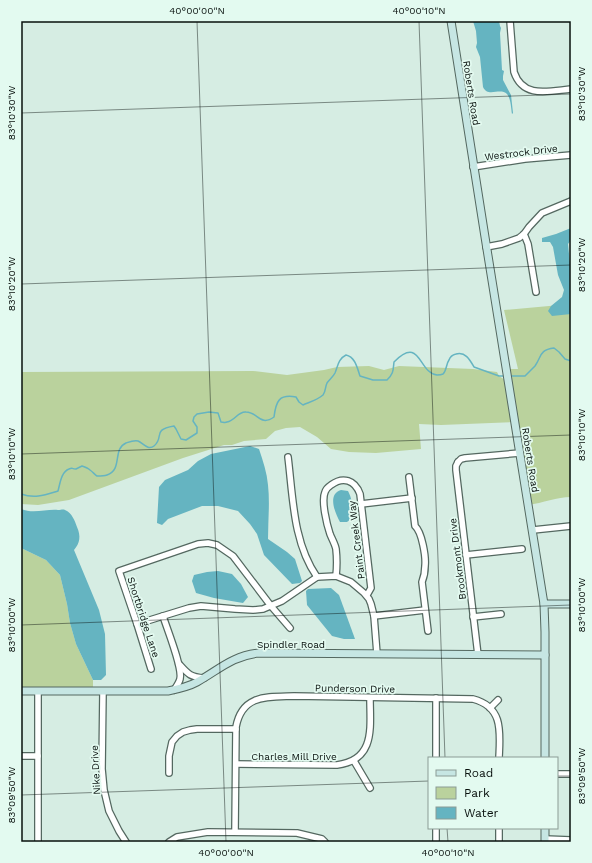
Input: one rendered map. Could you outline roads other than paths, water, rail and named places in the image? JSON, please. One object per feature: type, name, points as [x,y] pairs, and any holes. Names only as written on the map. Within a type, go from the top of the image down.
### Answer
[{"type":"main road","name":"Roberts Road","points":[[451,21],[544,604],[545,757]]},
{"type":"main road","name":"Roberts Road","points":[[456,21],[469,107],[474,167]]},
{"type":"main road","points":[[544,604],[571,604]]},
{"type":"main road","name":"Spindler Road","points":[[21,691],[174,690],[191,685],[230,662],[246,655],[253,654],[545,655]]},
{"type":"main road","points":[[545,829],[545,841]]},
{"type":"street","points":[[510,21],[514,72],[516,79],[520,84],[531,91],[537,92],[571,89]]},
{"type":"street","name":"Westrock Drive","points":[[474,167],[525,159],[571,155]]},
{"type":"street","points":[[486,247],[502,244],[519,238],[542,213],[571,201]]},
{"type":"street","points":[[524,234],[528,244],[536,292]]},
{"type":"street","name":"Brookmont Drive","points":[[478,655],[456,461],[465,458],[520,453]]},
{"type":"street","points":[[288,457],[297,529],[303,551],[316,577]]},
{"type":"street","points":[[409,477],[415,526],[419,529],[426,566],[422,582],[428,631]]},
{"type":"street","name":"Paint Creek Way","points":[[336,576],[336,548],[330,533],[324,507],[324,498],[328,487],[334,482],[345,480],[356,486],[360,494],[371,588],[367,595]]},
{"type":"street","points":[[360,504],[412,498]]},
{"type":"street","points":[[533,530],[571,526]]},
{"type":"street","name":"Shortbridge Lane","points":[[151,669],[138,624],[119,571],[198,544],[208,543],[217,545],[233,556],[271,606]]},
{"type":"street","points":[[466,555],[522,549]]},
{"type":"street","points":[[138,624],[189,608],[201,606],[252,610],[263,609],[282,601],[316,577],[336,576],[351,582],[367,595],[374,616],[377,654]]},
{"type":"street","points":[[271,606],[290,628]]},
{"type":"street","points":[[374,616],[425,610]]},
{"type":"street","points":[[473,617],[501,614]]},
{"type":"street","points":[[163,616],[179,664],[180,678],[174,690]]},
{"type":"street","points":[[179,664],[190,676],[204,678]]},
{"type":"street","points":[[38,691],[38,842]]},
{"type":"street","name":"Nike Drive","points":[[102,691],[102,769],[104,790],[110,811],[126,842]]},
{"type":"street","name":"Punderson Drive","points":[[235,832],[237,721],[243,710],[252,701],[263,697],[294,696],[473,699],[490,708]]},
{"type":"street","points":[[370,698],[369,741],[363,752],[354,761],[370,788]]},
{"type":"street","points":[[436,698],[436,757]]},
{"type":"street","points":[[498,700],[490,708],[498,720],[500,728],[499,757]]},
{"type":"street","points":[[169,772],[169,756],[172,742],[183,732],[197,729],[236,729]]},
{"type":"street","points":[[21,756],[38,756]]},
{"type":"street","name":"Charles Mill Drive","points":[[236,764],[337,765],[354,761]]},
{"type":"street","points":[[558,774],[571,774]]},
{"type":"street","points":[[436,829],[436,842]]},
{"type":"street","points":[[499,829],[499,842]]},
{"type":"street","points":[[169,842],[177,837],[208,832],[297,833],[322,839],[325,842]]},
{"type":"street","points":[[545,841],[571,840]]},
{"type":"water","points":[[473,21],[499,21],[501,28],[502,70],[504,71],[503,80],[511,95],[512,114],[510,101],[507,94],[504,92],[488,92],[483,87],[480,57],[476,47],[476,31]]},
{"type":"water","points":[[571,228],[571,240],[568,244],[571,273],[571,314],[552,316],[548,311],[551,306],[562,297],[564,290],[558,275],[553,247],[550,242],[542,242],[542,238]]},
{"type":"water","points":[[250,446],[259,449],[267,476],[269,498],[268,539],[295,559],[302,581],[300,583],[292,584],[264,555],[257,534],[238,511],[218,506],[202,506],[168,519],[162,525],[157,523],[159,487],[165,480],[188,470],[198,461],[211,454]]},
{"type":"water","points":[[341,490],[348,491],[350,494],[352,518],[347,522],[340,522],[333,504],[334,495]]},
{"type":"water","points":[[21,509],[35,511],[64,510],[70,513],[74,520],[78,530],[79,542],[74,550],[99,610],[105,634],[106,675],[101,680],[93,680],[76,644],[60,575],[46,560],[21,548]]},
{"type":"water","points":[[218,571],[232,574],[241,584],[248,597],[243,603],[196,593],[192,581],[194,575]]},
{"type":"water","points":[[331,588],[339,595],[355,639],[344,639],[332,636],[307,605],[306,591],[308,589]]},
{"type":"waterway","points":[[510,376],[525,376],[535,366],[543,352],[549,349],[554,348],[565,359],[571,361]]},
{"type":"waterway","points":[[21,494],[35,496],[58,491],[64,473],[71,468],[76,469],[82,466],[97,476],[107,475],[115,469],[119,450],[122,446],[126,443],[136,441],[150,448],[159,440],[160,432],[167,428],[174,426],[181,439],[186,440],[197,433],[197,427],[193,421],[197,414],[209,412],[218,413],[221,422],[225,422],[232,420],[243,412],[246,412],[253,414],[262,420],[269,420],[274,417],[277,403],[282,398],[290,396],[296,397],[303,405],[316,400],[323,395],[327,383],[335,373],[340,361],[346,355],[354,360],[360,376],[373,380],[387,380],[392,373],[394,362],[409,352],[414,354],[431,373],[437,375],[443,374],[451,357],[459,353],[465,355],[474,367],[499,376],[504,376]]}]
